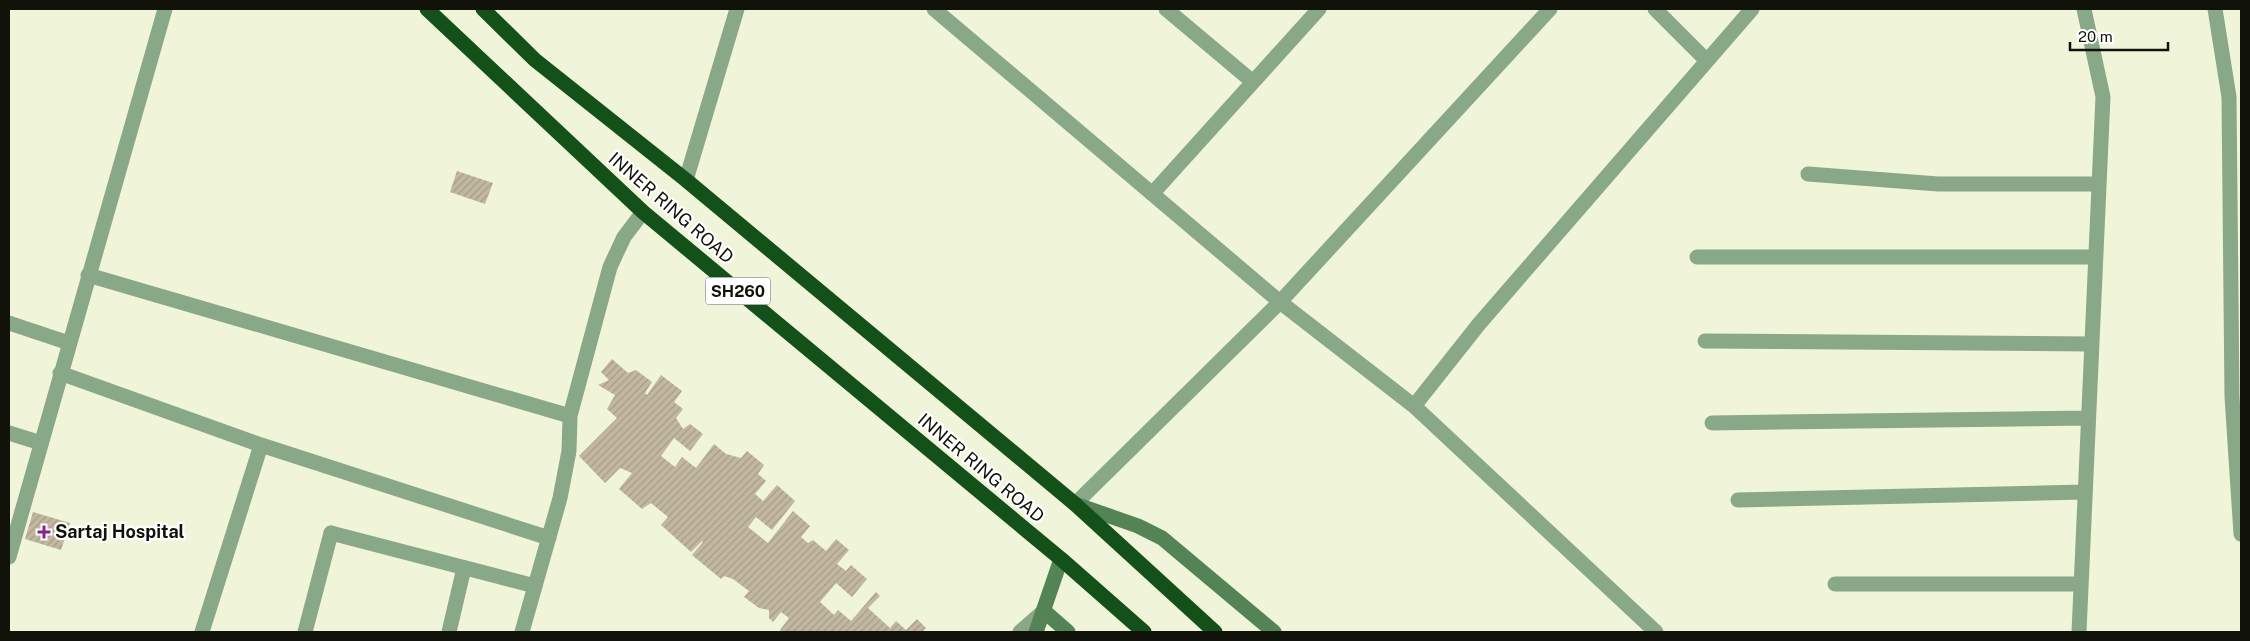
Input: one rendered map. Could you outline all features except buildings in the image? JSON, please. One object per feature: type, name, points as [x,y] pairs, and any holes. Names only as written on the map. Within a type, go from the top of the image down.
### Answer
[{"type":"highway","name":"INNER RING ROAD","points":[[427,9],[643,212],[1061,559]]},
{"type":"highway","name":"INNER RING ROAD","points":[[483,9],[535,60],[686,180],[1075,504],[1215,632]]},
{"type":"highway","name":"SH260","points":[[1061,559],[1144,632]]},
{"type":"street","points":[[9,557],[68,343],[165,9]]},
{"type":"street","points":[[686,180],[738,9]]},
{"type":"street","points":[[934,9],[1280,302],[1414,406],[1656,632]]},
{"type":"street","points":[[1166,9],[1253,82]]},
{"type":"street","points":[[1152,194],[1319,9]]},
{"type":"street","points":[[1274,632],[1162,538],[1138,526],[1075,504],[1280,302],[1550,9]]},
{"type":"street","points":[[1655,9],[1707,61]]},
{"type":"street","points":[[1414,406],[1479,324],[1752,9]]},
{"type":"street","points":[[2079,632],[2103,97],[2084,9]]},
{"type":"street","points":[[2215,9],[2229,97],[2236,264],[2237,358],[2232,397],[2241,534]]},
{"type":"street","points":[[1808,174],[1938,184],[2099,184]]},
{"type":"street","points":[[522,632],[560,498],[569,451],[570,416],[610,267],[624,237],[643,212]]},
{"type":"street","points":[[1697,257],[2095,257]]},
{"type":"street","points":[[88,275],[570,416]]},
{"type":"street","points":[[9,323],[68,343]]},
{"type":"street","points":[[1705,341],[2091,344]]},
{"type":"street","points":[[60,373],[261,445],[549,538]]},
{"type":"street","points":[[1712,423],[2088,418]]},
{"type":"street","points":[[9,433],[41,443]]},
{"type":"street","points":[[202,632],[261,445]]},
{"type":"street","points":[[1738,500],[2084,492]]},
{"type":"street","points":[[305,632],[331,534],[535,586]]},
{"type":"street","points":[[1036,632],[1061,559]]},
{"type":"street","points":[[449,632],[464,568]]},
{"type":"street","points":[[1835,584],[2081,584]]},
{"type":"street","points":[[1020,632],[1044,611]]},
{"type":"street","points":[[1044,611],[1045,632]]},
{"type":"street","points":[[1044,611],[1068,632]]},
{"type":"place","name":"Sartaj Hospital","points":[[44,532]]}]
